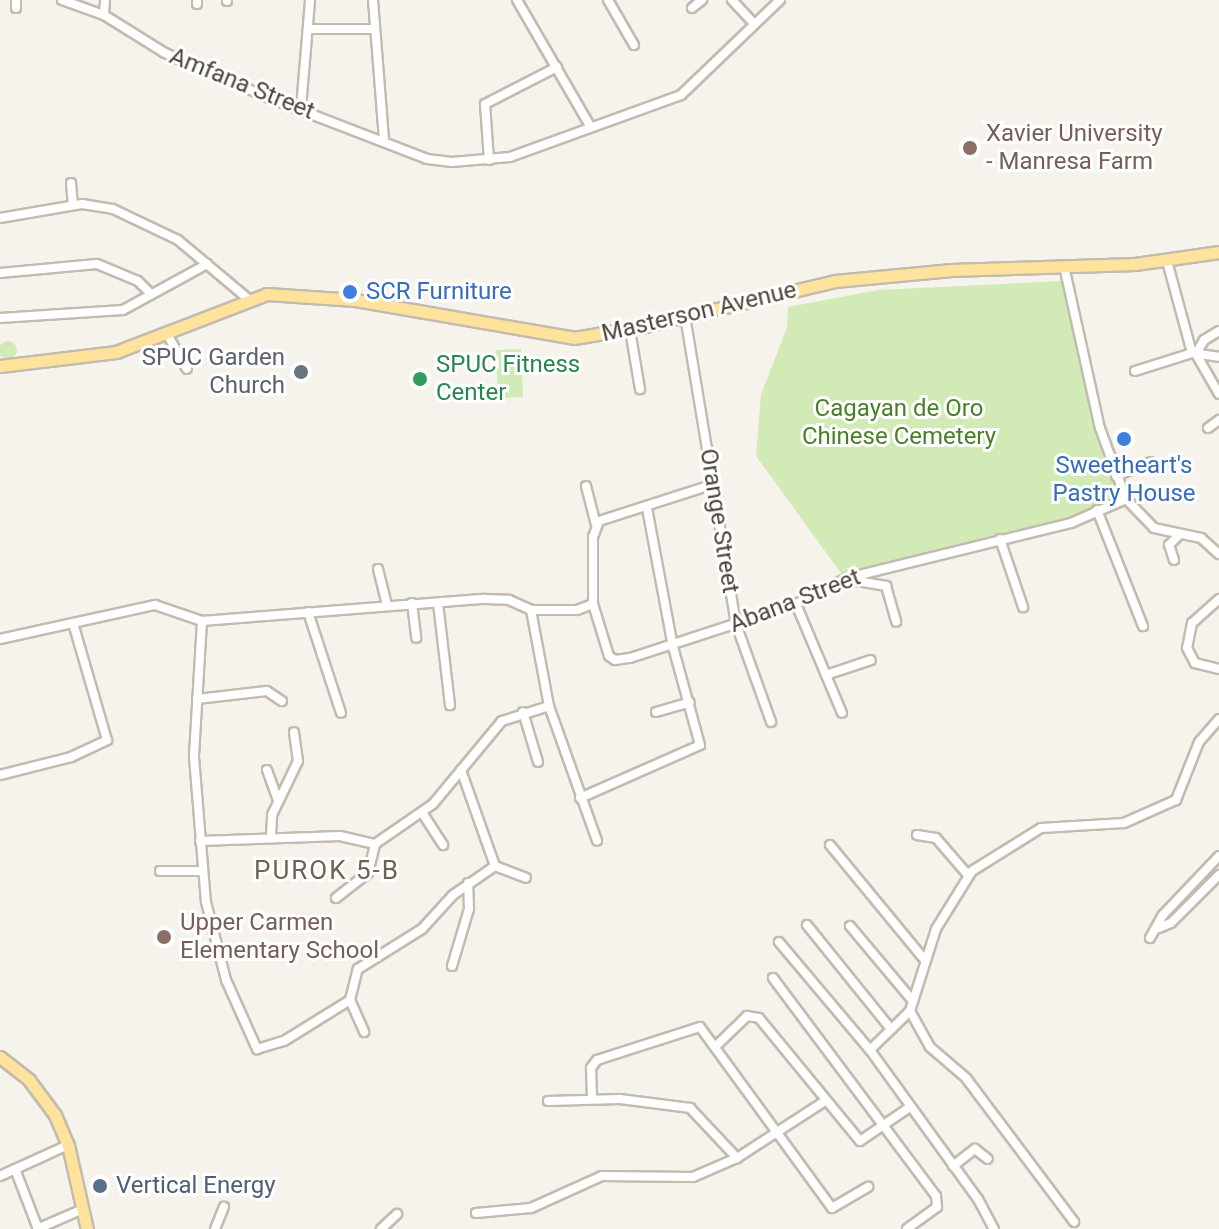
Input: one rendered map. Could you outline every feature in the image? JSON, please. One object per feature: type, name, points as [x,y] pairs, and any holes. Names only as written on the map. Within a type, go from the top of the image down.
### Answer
[{"type":"main road","name":"Masterson Avenue","points":[[0,366],[116,352],[167,334],[247,298],[285,293],[355,300],[540,336],[574,338],[630,330],[835,281],[1167,261],[1219,252]]},
{"type":"main road","points":[[0,1057],[42,1097],[68,1145],[87,1229]]},
{"type":"street","name":"Amfana Street","points":[[62,0],[81,3],[184,63],[443,162],[489,160],[681,95],[780,0]]},
{"type":"street","points":[[104,15],[105,0]]},
{"type":"street","points":[[301,108],[310,0]]},
{"type":"street","points":[[373,0],[384,140]]},
{"type":"street","points":[[517,0],[590,126]]},
{"type":"street","points":[[608,0],[634,45]]},
{"type":"street","points":[[692,8],[702,0]]},
{"type":"street","points":[[732,0],[754,24]]},
{"type":"street","points":[[308,29],[375,29]]},
{"type":"street","points":[[489,160],[485,104],[557,67]]},
{"type":"street","points":[[71,183],[73,205]]},
{"type":"street","points":[[0,218],[73,205],[101,206],[167,232],[247,298]]},
{"type":"street","points":[[1167,261],[1194,354],[1219,394]]},
{"type":"street","points":[[0,318],[123,310],[207,264]]},
{"type":"street","points":[[0,273],[35,274],[105,265],[138,281],[151,294]]},
{"type":"street","points":[[1064,266],[1116,476],[1126,499],[1154,528],[1178,536],[1201,538],[1219,554]]},
{"type":"street","name":"Orange Street","points":[[685,316],[736,624],[771,722]]},
{"type":"street","points":[[630,330],[640,389]]},
{"type":"street","points":[[1194,354],[1204,340],[1219,331]]},
{"type":"street","points":[[167,334],[187,369]]},
{"type":"street","points":[[1135,371],[1194,354],[1219,357]]},
{"type":"street","points":[[1208,428],[1219,420]]},
{"type":"street","points":[[1116,476],[1150,462]]},
{"type":"street","points":[[596,525],[610,515],[647,508],[714,484]]},
{"type":"street","points":[[0,639],[155,605],[202,621],[498,599],[531,610],[569,611],[593,604],[596,525],[586,486]]},
{"type":"street","name":"Abana Street","points":[[593,604],[611,659],[673,647],[796,604],[845,579],[1071,523],[1126,499]]},
{"type":"street","points":[[580,798],[697,749],[700,741],[673,647],[647,508]]},
{"type":"street","points":[[1097,510],[1143,626]]},
{"type":"street","points":[[1174,560],[1169,545],[1178,536]]},
{"type":"street","points":[[1000,539],[1023,607]]},
{"type":"street","points":[[378,569],[387,605]]},
{"type":"street","points":[[845,579],[886,586],[896,622]]},
{"type":"street","points":[[1219,599],[1192,623],[1187,648],[1195,663],[1219,669]]},
{"type":"street","points":[[412,603],[416,638]]},
{"type":"street","points":[[438,603],[450,705]]},
{"type":"street","points":[[796,604],[842,713]]},
{"type":"street","points":[[531,610],[530,626],[549,706],[597,841]]},
{"type":"street","points":[[308,612],[341,713]]},
{"type":"street","points":[[202,621],[194,757],[202,871],[218,959],[253,1045],[262,1050],[284,1041],[350,1000]]},
{"type":"street","points":[[0,775],[71,757],[107,740],[73,623]]},
{"type":"street","points":[[826,675],[871,660]]},
{"type":"street","points":[[197,699],[267,691],[282,701]]},
{"type":"street","points":[[656,712],[690,702]]},
{"type":"street","points":[[200,841],[312,836],[375,844],[423,814],[502,721],[549,706]]},
{"type":"street","points":[[523,712],[538,762]]},
{"type":"street","points":[[870,1050],[912,1006],[924,959],[968,875],[1041,828],[1124,823],[1176,800],[1199,742],[1219,719]]},
{"type":"street","points":[[271,836],[278,801],[298,761],[294,732]]},
{"type":"street","points":[[267,770],[278,801]]},
{"type":"street","points":[[461,770],[495,866],[526,878]]},
{"type":"street","points":[[423,814],[443,845]]},
{"type":"street","points":[[917,835],[936,838],[968,875]]},
{"type":"street","points":[[336,898],[368,873],[375,844]]},
{"type":"street","points":[[830,845],[924,959]]},
{"type":"street","points":[[1150,938],[1159,928],[1163,915],[1219,856]]},
{"type":"street","points":[[364,1032],[350,1000],[358,969],[422,929],[468,883],[495,866]]},
{"type":"street","points":[[160,871],[202,871]]},
{"type":"street","points":[[1159,928],[1171,923],[1219,875]]},
{"type":"street","points":[[452,966],[469,909],[468,883]]},
{"type":"street","points":[[807,925],[891,1029]]},
{"type":"street","points":[[850,926],[912,1006],[930,1047],[966,1078],[1074,1222]]},
{"type":"street","points":[[779,942],[870,1050],[994,1229]]},
{"type":"street","points":[[773,978],[938,1200],[933,1210],[907,1229]]},
{"type":"street","points":[[716,1046],[728,1028],[755,1016],[860,1141],[910,1107]]},
{"type":"street","points":[[592,1097],[591,1068],[597,1060],[698,1027],[716,1046],[832,1208],[868,1187]]},
{"type":"street","points":[[548,1101],[592,1097],[690,1108],[737,1158]]},
{"type":"street","points":[[476,1213],[531,1208],[602,1176],[693,1177],[737,1158],[825,1101]]},
{"type":"street","points":[[0,1176],[68,1145]]},
{"type":"street","points":[[953,1166],[980,1148],[988,1159]]},
{"type":"street","points":[[15,1169],[37,1229],[81,1210]]},
{"type":"street","points":[[215,1229],[224,1207]]},
{"type":"street","points":[[381,1229],[397,1214]]},
{"type":"green space","name":"Cagayan de Oro Chinese Cemetery","points":[[1063,281],[1088,397],[1122,499],[1070,521],[843,576],[756,456],[761,394],[787,328],[788,307],[878,290]]},
{"type":"green space","points":[[8,341],[17,350],[8,359],[-1,350]]},
{"type":"green space","points":[[521,349],[523,397],[498,398],[496,350]]},
{"type":"place","name":"Xavier University - Manresa Farm","points":[[970,148]]},
{"type":"place","name":"SCR Furniture","points":[[350,292]]},
{"type":"place","name":"SPUC Garden Church","points":[[301,372]]},
{"type":"place","name":"SPUC Fitness Center","points":[[420,379]]},
{"type":"place","name":"Sweetheart's Pastry House","points":[[1124,439]]},
{"type":"place","name":"Upper Carmen Elementary School","points":[[164,937]]},
{"type":"place","name":"Vertical Energy","points":[[100,1186]]},
{"type":"district","name":"PUROK 5-B","points":[[327,871]]}]
